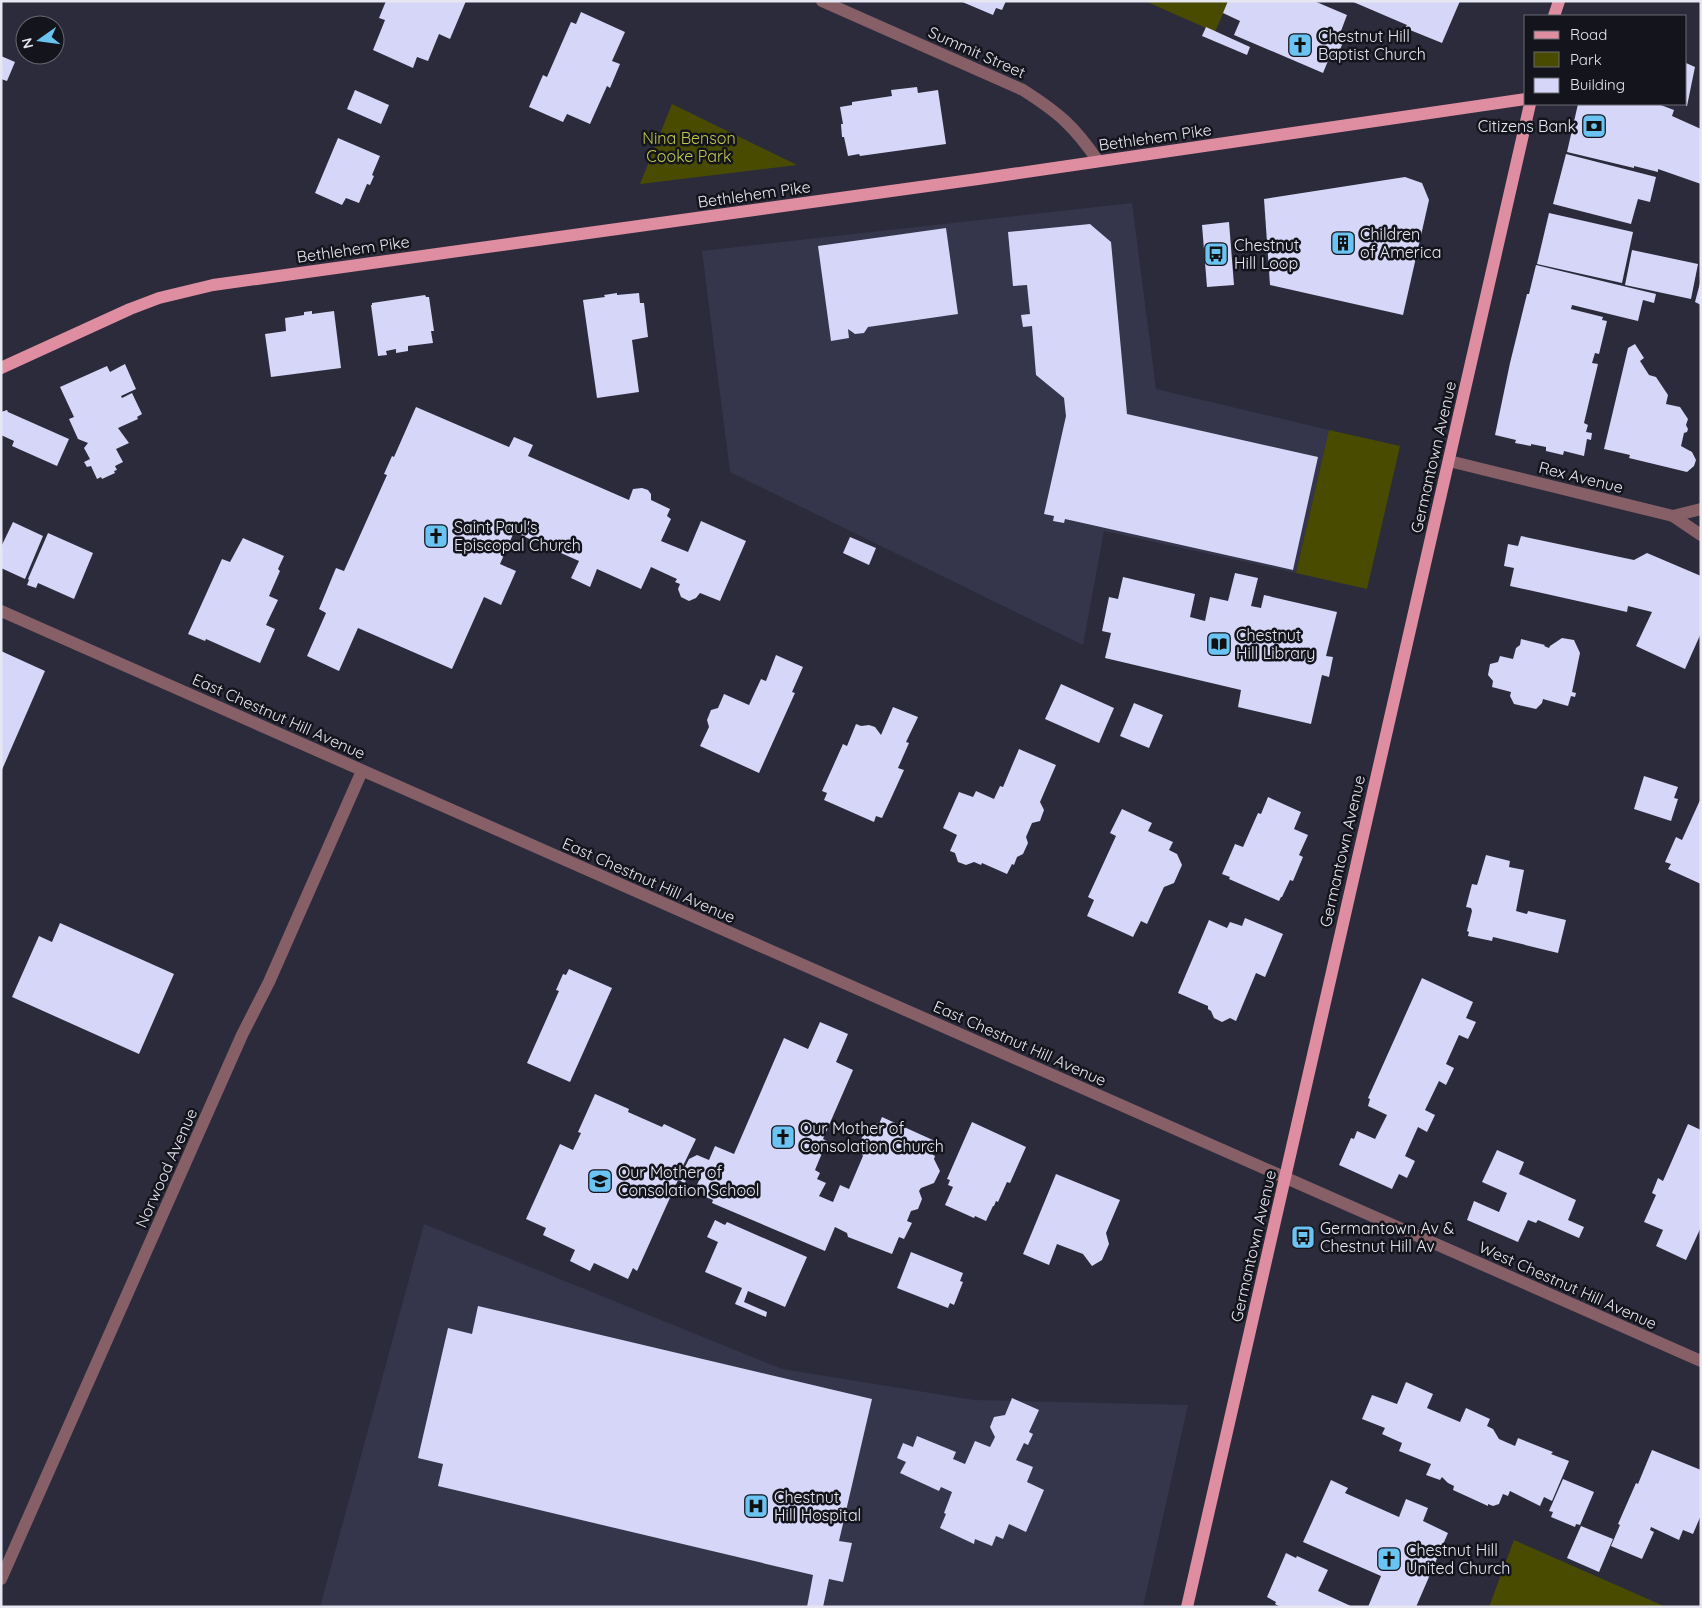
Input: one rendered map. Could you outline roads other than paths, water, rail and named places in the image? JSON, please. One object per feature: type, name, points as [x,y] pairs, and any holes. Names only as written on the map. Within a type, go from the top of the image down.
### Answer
[{"type":"main road","points":[[1554,15],[1559,1]]},
{"type":"main road","name":"Bethlehem Pike","points":[[1,368],[130,309],[166,296],[212,285],[1098,162],[1524,99]]},
{"type":"main road","name":"Germantown Avenue","points":[[1187,1607],[1530,105]]},
{"type":"street","name":"Summit Street","points":[[822,1],[1023,90],[1052,108],[1070,124],[1085,141],[1098,162]]},
{"type":"street","name":"Rex Avenue","points":[[1449,461],[1674,516],[1701,535]]},
{"type":"street","points":[[1674,516],[1701,509]]},
{"type":"street","name":"East Chestnut Hill Avenue","points":[[1,611],[1284,1178]]},
{"type":"street","name":"Norwood Avenue","points":[[1,1579],[242,1035],[269,982],[362,771]]},
{"type":"street","name":"West Chestnut Hill Avenue","points":[[1284,1178],[1701,1361]]},
{"type":"place","name":"Chestnut Hill Baptist Church","points":[[1300,45]]},
{"type":"place","name":"Citizens Bank","points":[[1594,126]]},
{"type":"place","name":"Children of America","points":[[1343,243]]},
{"type":"place","name":"Chestnut Hill Loop","points":[[1216,254]]},
{"type":"place","name":"Saint Paul's Episcopal Church","points":[[436,536]]},
{"type":"place","name":"Chestnut Hill Library","points":[[1219,644]]},
{"type":"place","name":"Our Mother of Consolation Church","points":[[783,1137]]},
{"type":"place","name":"Our Mother of Consolation School","points":[[600,1181]]},
{"type":"place","name":"Germantown Av & Chestnut Hill Av","points":[[1303,1237]]},
{"type":"place","name":"Chestnut Hill Hospital","points":[[756,1506]]},
{"type":"place","name":"Chestnut Hill United Church","points":[[1389,1559]]},
{"type":"park label","name":"Nina Benson Cooke Park","points":[[689,147]]}]
